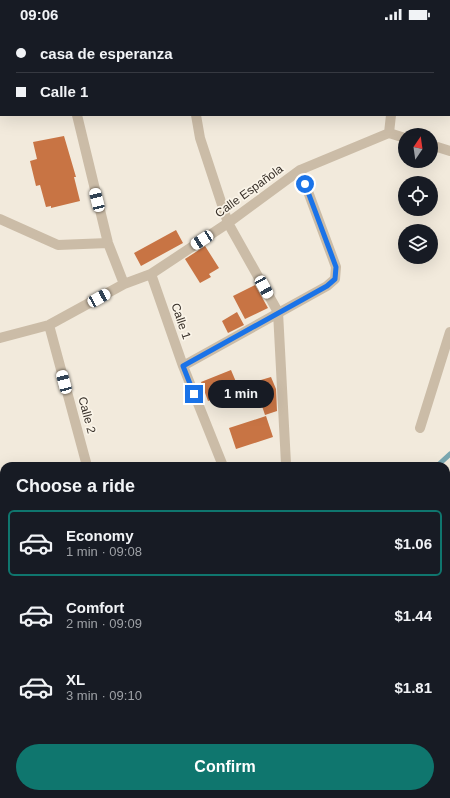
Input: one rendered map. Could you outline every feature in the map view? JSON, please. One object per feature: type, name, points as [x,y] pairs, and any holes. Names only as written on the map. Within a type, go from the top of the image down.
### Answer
[{"type":"street","points":[[77,116],[108,243],[124,284]]},
{"type":"street","points":[[196,116],[200,138],[228,223],[278,312],[286,462]]},
{"type":"street","points":[[391,116],[389,134],[398,136]]},
{"type":"street","name":"Calle Española","points":[[0,338],[49,325],[124,284],[151,274],[228,223],[300,170],[389,134]]},
{"type":"street","points":[[438,147],[450,151]]},
{"type":"street","points":[[183,366],[327,286],[335,279],[336,267],[300,170]]},
{"type":"street","points":[[0,219],[58,245],[108,243]]},
{"type":"street","name":"Calle 1","points":[[151,274],[183,366],[221,462]]},
{"type":"street","name":"Calle 2","points":[[49,325],[86,462]]},
{"type":"street","points":[[420,428],[450,332]]},
{"type":"building","points":[[64,136],[76,177],[74,177],[80,201],[51,208],[51,206],[46,207],[40,185],[36,186],[30,161],[37,159],[33,142]]},
{"type":"building","points":[[176,230],[183,243],[141,266],[134,253]]},
{"type":"building","points":[[205,246],[219,268],[209,274],[211,277],[200,283],[185,259]]},
{"type":"building","points":[[255,285],[268,308],[245,319],[233,296]]},
{"type":"building","points":[[237,312],[244,325],[228,333],[222,321]]},
{"type":"building","points":[[231,370],[239,389],[208,401],[201,382]]},
{"type":"building","points":[[271,377],[276,389],[277,411],[265,415],[254,382]]},
{"type":"building","points":[[266,416],[273,437],[236,449],[229,428]]},
{"type":"waterway","points":[[441,462],[450,454]]},
{"type":"route","points":[[194,394],[183,366],[327,286],[335,279],[336,267],[305,184]]}]
